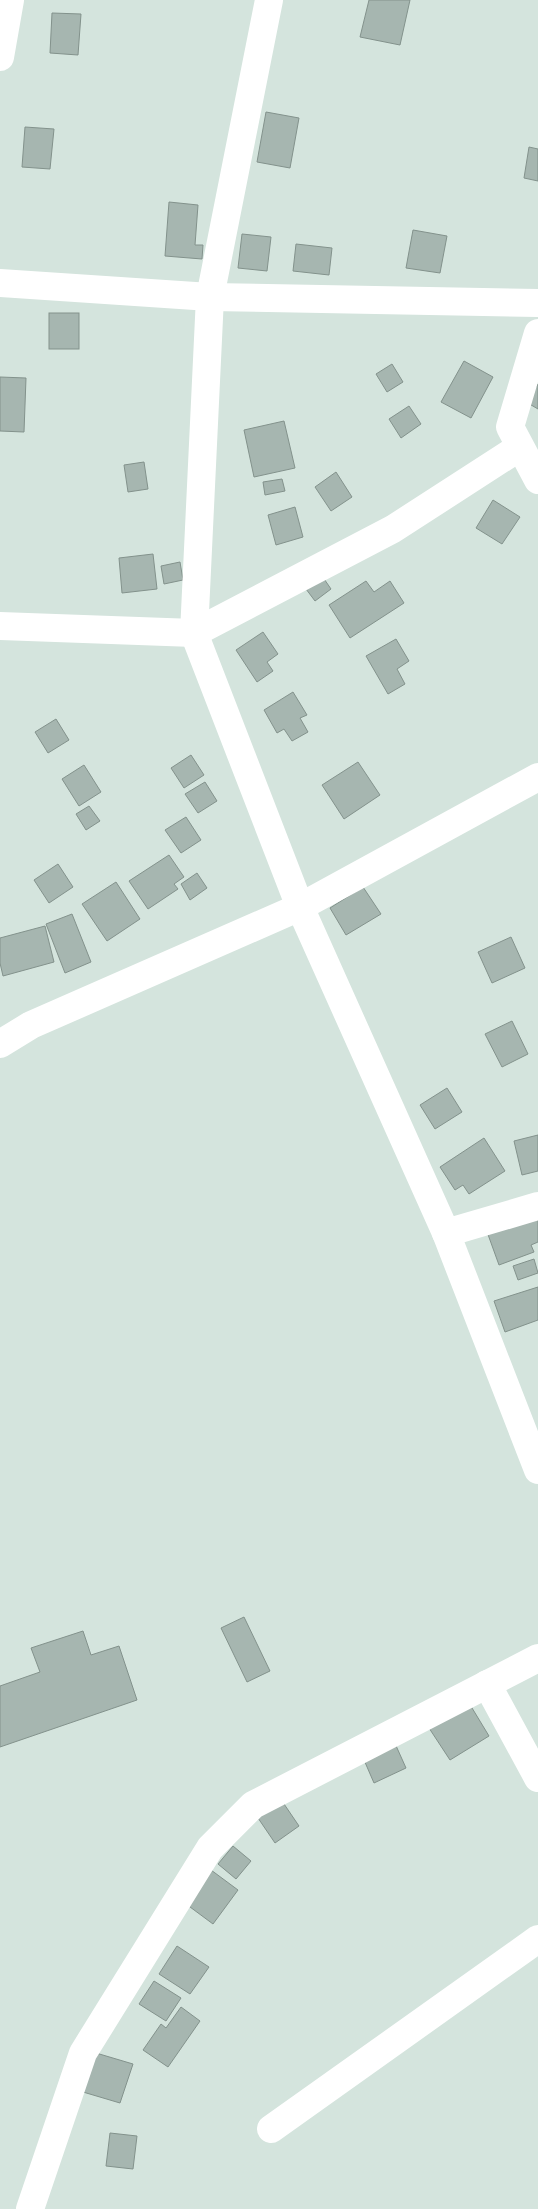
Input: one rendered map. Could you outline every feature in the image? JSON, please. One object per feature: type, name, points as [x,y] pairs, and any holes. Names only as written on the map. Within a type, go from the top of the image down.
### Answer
[{"type":"street","points":[[0,57],[10,0]]},
{"type":"street","points":[[270,0],[210,297],[194,633],[300,907],[446,1233],[538,1470]]},
{"type":"street","points":[[0,284],[210,297],[538,303]]},
{"type":"street","points":[[538,333],[510,427],[538,480]]},
{"type":"street","points":[[0,626],[194,633],[393,529],[520,447]]},
{"type":"street","points":[[0,1044],[32,1025],[300,907],[538,777]]},
{"type":"street","points":[[446,1233],[538,1206]]},
{"type":"street","points":[[30,2209],[83,2053],[210,1848],[253,1805],[538,1658]]},
{"type":"street","points":[[486,1684],[538,1778]]},
{"type":"street","points":[[271,2128],[538,1939]]},
{"type":"building","points":[[369,0],[410,0],[400,45],[360,37]]},
{"type":"building","points":[[52,13],[81,14],[78,55],[50,53]]},
{"type":"building","points":[[266,112],[299,118],[290,168],[257,162]]},
{"type":"building","points":[[25,127],[54,129],[50,169],[22,167]]},
{"type":"building","points":[[529,147],[538,149],[538,181],[524,178]]},
{"type":"building","points":[[169,202],[198,205],[195,245],[203,245],[202,259],[165,256]]},
{"type":"building","points":[[413,230],[447,236],[440,273],[406,268]]},
{"type":"building","points":[[242,234],[271,237],[267,271],[238,268]]},
{"type":"building","points":[[296,244],[332,248],[329,275],[293,271]]},
{"type":"building","points":[[49,313],[79,313],[79,349],[49,349]]},
{"type":"building","points":[[464,361],[493,377],[471,418],[441,402]]},
{"type":"building","points":[[392,364],[403,382],[387,392],[376,374]]},
{"type":"building","points":[[0,377],[26,378],[24,432],[0,431]]},
{"type":"building","points":[[538,384],[538,409],[526,402]]},
{"type":"building","points":[[409,406],[421,424],[401,438],[389,419]]},
{"type":"building","points":[[284,421],[295,468],[254,477],[244,430]]},
{"type":"building","points":[[144,462],[148,489],[128,492],[124,465]]},
{"type":"building","points":[[336,472],[352,497],[331,511],[315,487]]},
{"type":"building","points":[[282,479],[285,491],[265,495],[263,482]]},
{"type":"building","points":[[493,500],[520,517],[502,544],[476,528]]},
{"type":"building","points":[[295,507],[303,537],[276,545],[268,515]]},
{"type":"building","points":[[153,554],[157,589],[122,593],[119,558]]},
{"type":"building","points":[[180,562],[183,580],[164,584],[161,566]]},
{"type":"building","points":[[320,573],[331,589],[315,601],[303,585]]},
{"type":"building","points":[[366,581],[374,592],[390,581],[404,603],[350,638],[329,605]]},
{"type":"building","points":[[263,632],[278,654],[267,662],[273,671],[257,682],[236,650]]},
{"type":"building","points":[[396,639],[409,661],[397,669],[405,684],[388,694],[366,656]]},
{"type":"building","points":[[293,692],[307,715],[300,718],[308,732],[292,741],[284,729],[277,733],[264,710]]},
{"type":"building","points":[[56,719],[69,740],[48,753],[35,732]]},
{"type":"building","points":[[191,755],[204,775],[184,788],[171,768]]},
{"type":"building","points":[[358,762],[380,795],[344,819],[322,785]]},
{"type":"building","points":[[84,765],[101,792],[79,806],[62,779]]},
{"type":"building","points":[[205,782],[217,801],[198,813],[185,794]]},
{"type":"building","points":[[89,806],[100,821],[86,830],[76,814]]},
{"type":"building","points":[[186,817],[201,840],[181,853],[165,830]]},
{"type":"building","points":[[169,855],[184,877],[174,884],[178,889],[148,909],[129,881]]},
{"type":"building","points":[[58,864],[73,887],[49,903],[34,880]]},
{"type":"building","points":[[197,873],[207,888],[190,900],[181,884]]},
{"type":"building","points":[[116,882],[140,919],[107,941],[82,904]]},
{"type":"building","points":[[363,887],[381,914],[346,935],[330,908]]},
{"type":"building","points":[[72,914],[91,962],[65,973],[46,924]]},
{"type":"building","points":[[45,926],[54,962],[3,976],[0,963],[0,938]]},
{"type":"building","points":[[511,937],[525,968],[492,983],[478,952]]},
{"type":"building","points":[[512,1021],[528,1054],[502,1067],[485,1034]]},
{"type":"building","points":[[447,1088],[462,1112],[435,1129],[420,1105]]},
{"type":"building","points":[[538,1135],[538,1171],[522,1175],[514,1141]]},
{"type":"building","points":[[484,1138],[505,1171],[469,1194],[463,1185],[455,1190],[440,1167]]},
{"type":"building","points":[[538,1216],[538,1242],[531,1245],[534,1252],[499,1265],[486,1229]]},
{"type":"building","points":[[534,1259],[538,1273],[518,1280],[513,1266]]},
{"type":"building","points":[[538,1287],[538,1320],[505,1332],[494,1301]]},
{"type":"building","points":[[244,1617],[270,1671],[247,1682],[221,1628]]},
{"type":"building","points":[[83,1631],[91,1655],[119,1646],[137,1700],[0,1747],[0,1686],[40,1672],[31,1648]]},
{"type":"building","points":[[469,1703],[489,1736],[450,1760],[429,1728]]},
{"type":"building","points":[[393,1739],[406,1768],[374,1783],[361,1753]]},
{"type":"building","points":[[282,1801],[299,1826],[275,1843],[258,1818]]},
{"type":"building","points":[[233,1846],[251,1861],[236,1879],[218,1864]]},
{"type":"building","points":[[211,1870],[238,1890],[213,1924],[186,1904]]},
{"type":"building","points":[[177,1946],[209,1967],[190,1994],[159,1974]]},
{"type":"building","points":[[154,1981],[181,1998],[166,2021],[139,2004]]},
{"type":"building","points":[[181,2007],[200,2021],[168,2067],[143,2050],[161,2024],[166,2028]]},
{"type":"building","points":[[96,2053],[133,2064],[120,2103],[83,2092]]},
{"type":"building","points":[[110,2133],[137,2136],[133,2169],[106,2166]]}]
